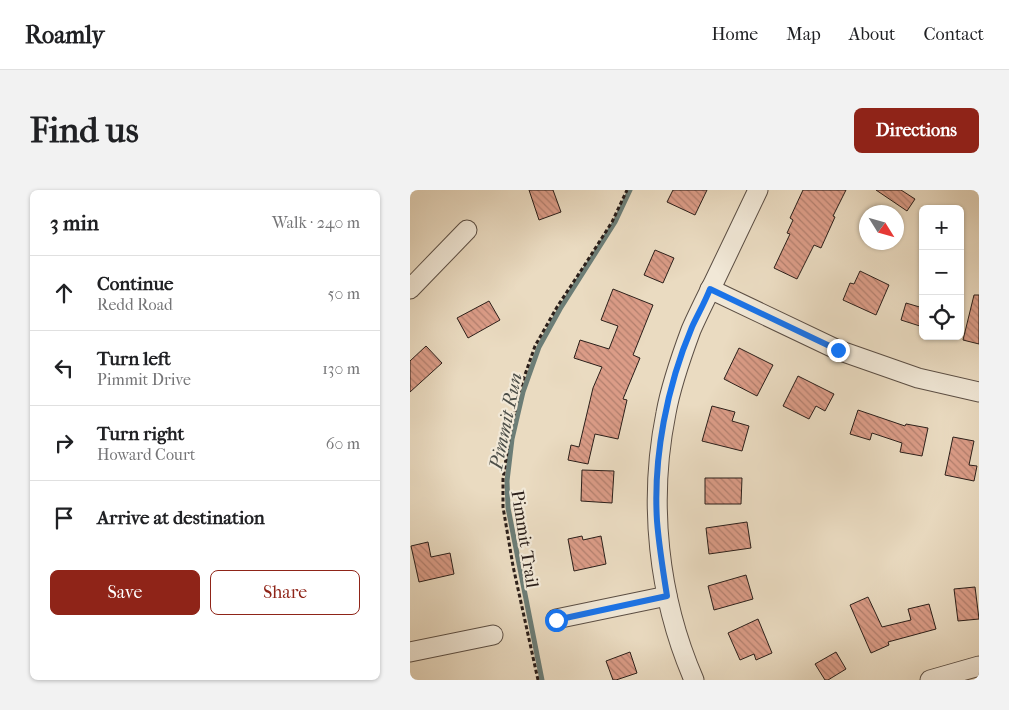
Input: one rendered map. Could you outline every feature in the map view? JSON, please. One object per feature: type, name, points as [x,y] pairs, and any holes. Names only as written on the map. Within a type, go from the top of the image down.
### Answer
[{"type":"street","points":[[694,680],[679,642],[661,563],[657,519],[657,478],[660,450],[666,412],[677,369],[692,328],[758,190]]},
{"type":"street","points":[[410,289],[467,230]]},
{"type":"street","points":[[710,289],[838,350],[918,378],[979,392]]},
{"type":"street","points":[[556,620],[667,596]]},
{"type":"street","points":[[410,652],[492,634]]},
{"type":"street","points":[[930,680],[979,666]]},
{"type":"path","name":"Pimmit Trail","points":[[538,680],[513,566],[503,507],[503,479],[509,438],[519,392],[535,346],[557,307],[612,222],[626,190]]},
{"type":"building","points":[[529,190],[553,190],[561,212],[539,220]]},
{"type":"building","points":[[673,190],[707,190],[695,215],[667,202]]},
{"type":"building","points":[[803,190],[846,190],[833,216],[835,217],[821,248],[814,245],[797,279],[774,268],[790,234],[787,233],[793,220],[790,218]]},
{"type":"building","points":[[876,190],[901,190],[915,199],[907,211],[904,209],[904,205],[898,205]]},
{"type":"building","points":[[655,250],[674,258],[663,283],[644,275]]},
{"type":"building","points":[[860,271],[889,285],[876,315],[843,300],[850,283],[854,284]]},
{"type":"building","points":[[613,289],[653,305],[633,355],[640,358],[623,399],[627,400],[618,439],[595,434],[588,464],[568,460],[571,445],[579,447],[593,388],[602,367],[574,358],[580,340],[609,349],[618,326],[601,320]]},
{"type":"building","points":[[974,295],[979,295],[979,344],[963,340]]},
{"type":"building","points":[[489,301],[500,320],[468,338],[457,318]]},
{"type":"building","points":[[906,303],[919,307],[919,326],[901,320]]},
{"type":"building","points":[[426,346],[442,363],[410,392],[410,361]]},
{"type":"building","points":[[739,348],[773,365],[757,396],[724,379]]},
{"type":"building","points":[[798,376],[834,394],[825,411],[816,406],[809,419],[783,406]]},
{"type":"building","points":[[712,406],[735,412],[732,421],[749,426],[742,451],[702,441]]},
{"type":"building","points":[[858,410],[905,426],[906,424],[928,428],[922,456],[900,452],[902,443],[872,433],[870,440],[850,434]]},
{"type":"building","points":[[953,437],[974,441],[969,465],[977,466],[974,481],[945,475]]},
{"type":"building","points":[[582,470],[614,471],[612,503],[581,501]]},
{"type":"building","points":[[705,478],[742,478],[741,504],[705,504]]},
{"type":"building","points":[[747,522],[751,548],[709,554],[706,528]]},
{"type":"building","points":[[582,536],[583,540],[601,536],[606,564],[574,571],[568,539]]},
{"type":"building","points":[[428,542],[431,557],[450,553],[454,574],[419,582],[411,546]]},
{"type":"building","points":[[746,575],[753,599],[714,610],[708,586]]},
{"type":"building","points":[[975,587],[979,619],[958,621],[954,589]]},
{"type":"building","points":[[868,597],[882,627],[911,620],[908,609],[929,604],[936,629],[888,642],[889,645],[871,653],[850,605]]},
{"type":"building","points":[[758,619],[772,653],[756,660],[754,654],[740,660],[728,633]]},
{"type":"building","points":[[630,652],[637,673],[613,680],[606,661]]},
{"type":"building","points":[[836,652],[846,669],[825,680],[815,664]]},
{"type":"waterway","name":"Pimmit Run","points":[[542,680],[508,508],[507,481],[512,439],[523,392],[539,347],[560,309],[615,222],[630,190]]},
{"type":"route","points":[[556,620],[667,596],[661,563],[657,519],[657,478],[660,450],[666,412],[677,369],[692,328],[710,289],[838,350]]}]
